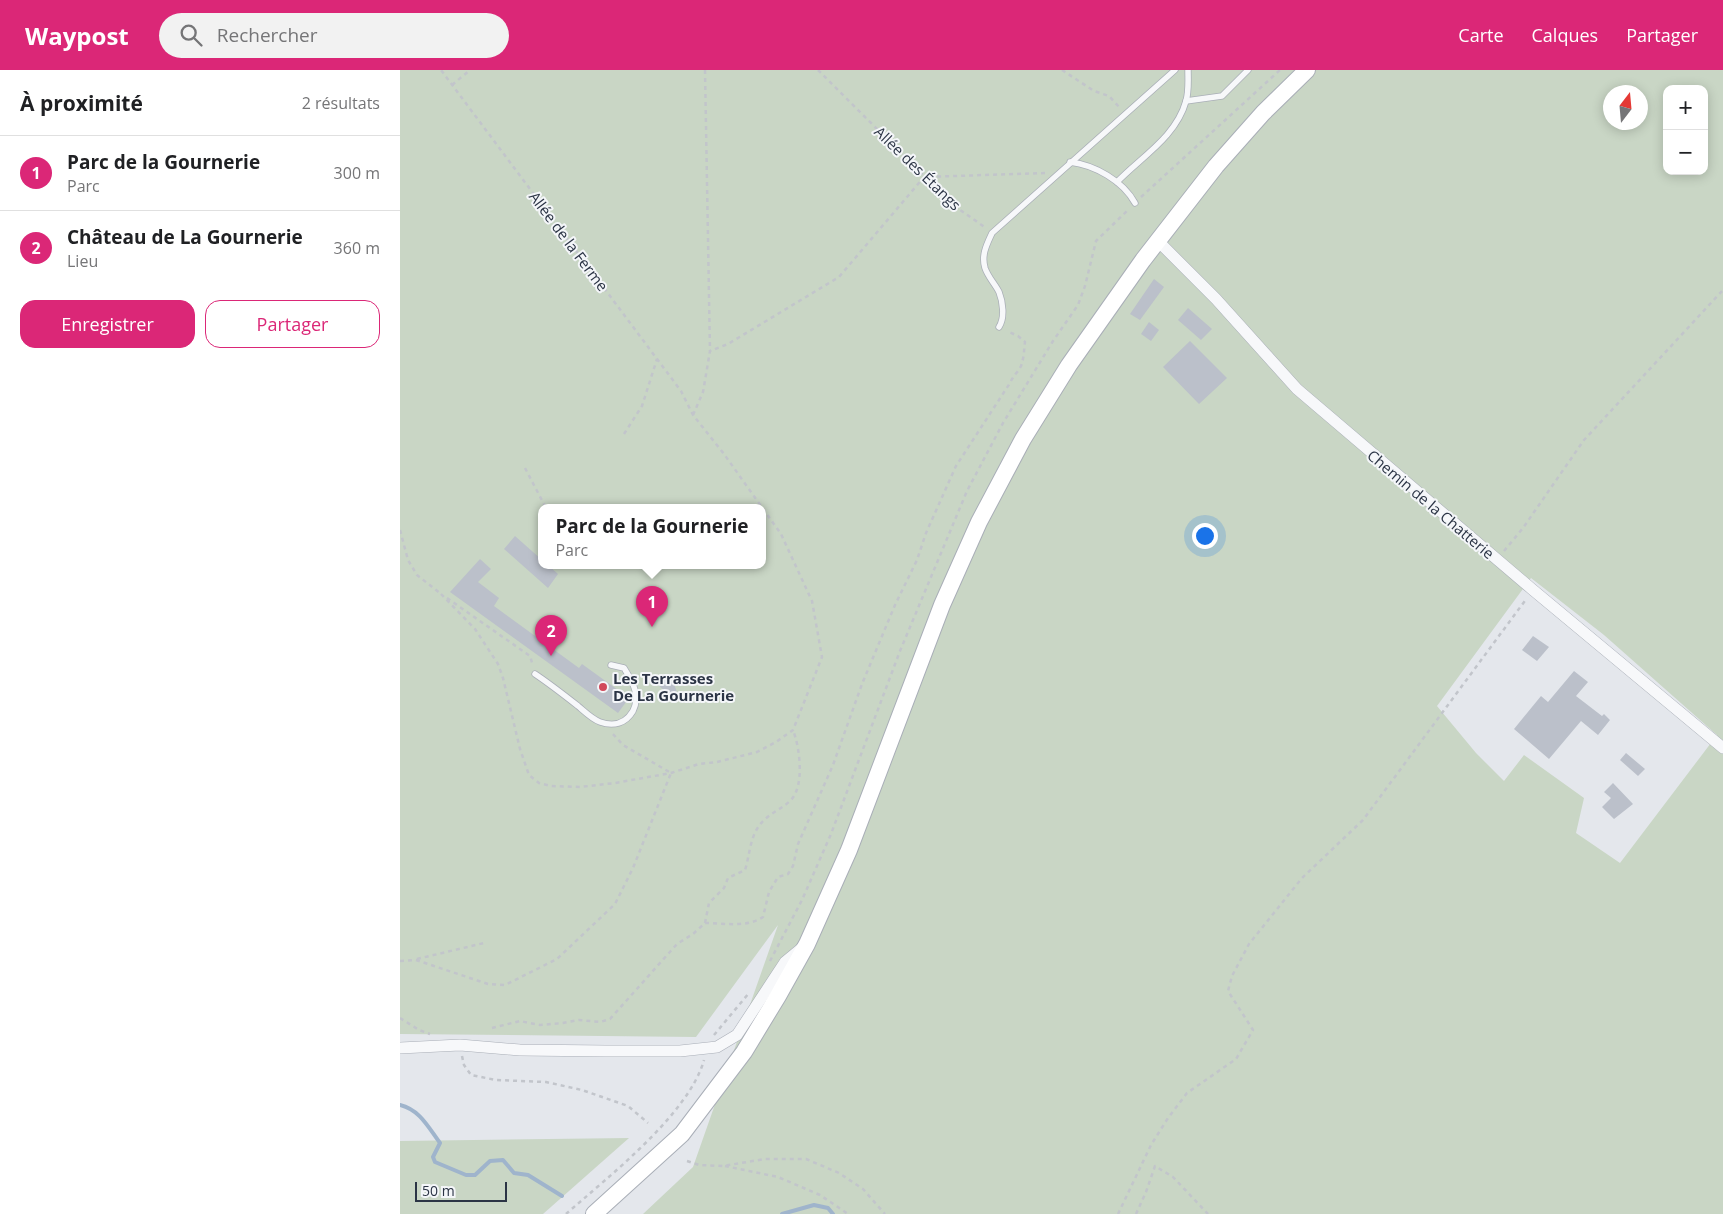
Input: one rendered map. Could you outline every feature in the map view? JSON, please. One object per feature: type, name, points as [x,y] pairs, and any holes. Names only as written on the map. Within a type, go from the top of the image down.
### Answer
[{"type":"main road","points":[[594,1214],[682,1134],[744,1052],[778,996],[807,944],[849,850],[942,605],[979,522],[1023,439],[1068,365],[1158,240],[1216,166],[1263,113],[1307,70]]},
{"type":"street","name":"Chemin de la Chatterie","points":[[1158,240],[1216,299],[1296,390],[1723,748]]},
{"type":"street","points":[[400,1048],[460,1045],[520,1050],[671,1051],[718,1047],[737,1035],[785,962],[807,944]]},
{"type":"lane","points":[[999,327],[1002,323],[1003,314],[999,292],[984,267],[984,250],[992,233],[1175,70]]},
{"type":"lane","points":[[1117,182],[1160,144],[1180,114],[1186,100],[1188,70]]},
{"type":"lane","points":[[1186,100],[1222,96],[1248,70]]},
{"type":"lane","points":[[1070,162],[1082,164],[1117,182],[1126,189],[1135,203]]},
{"type":"lane","points":[[535,674],[597,721],[611,725],[625,722],[635,706],[636,692],[631,678],[624,668],[611,665]]},
{"type":"path","name":"Allée de la Ferme","points":[[441,70],[681,391],[693,415],[760,504]]},
{"type":"path","points":[[452,85],[470,70]]},
{"type":"path","points":[[693,415],[703,392],[710,351],[706,70]]},
{"type":"path","name":"Allée des Étangs","points":[[818,70],[924,178],[953,205],[992,233]]},
{"type":"path","points":[[1062,70],[1094,91],[1109,96],[1125,114]]},
{"type":"path","points":[[769,964],[802,900],[831,834],[900,651],[970,484],[1027,382],[1078,305],[1085,286],[1096,241],[1160,178],[1280,70]]},
{"type":"path","points":[[710,351],[728,344],[839,277],[924,178],[1058,173]]},
{"type":"path","points":[[1497,559],[1523,528],[1584,440],[1723,290]]},
{"type":"path","points":[[705,923],[746,924],[755,922],[763,917],[769,892],[778,877],[788,874],[793,866],[798,844],[833,765],[862,684],[895,605],[917,560],[926,533],[952,474],[1010,383],[1013,374],[1020,368],[1024,357],[1025,342],[1018,336],[999,327]]},
{"type":"path","points":[[624,434],[642,406],[657,359]]},
{"type":"path","points":[[525,468],[544,504]]},
{"type":"path","name":"Allée de la Ferme","points":[[766,513],[781,534],[812,601],[822,657],[794,730]]},
{"type":"path","points":[[400,530],[408,560],[417,575],[530,656],[535,674]]},
{"type":"path","points":[[1118,1214],[1151,1145],[1168,1118],[1187,1093],[1236,1059],[1253,1030],[1237,1008],[1228,990],[1232,976],[1249,944],[1302,878],[1363,820],[1533,590]]},
{"type":"path","points":[[441,594],[475,629],[498,664],[520,749],[529,775],[539,783],[551,786],[580,787],[670,773],[699,764],[717,762],[757,752],[794,730],[799,757],[797,792],[790,802],[770,814],[757,829],[746,870],[728,878],[724,888],[709,903],[705,923],[694,934],[676,944],[610,1019],[600,1022],[580,1020],[540,1025],[520,1021],[492,1028]]},
{"type":"path","points":[[604,724],[623,745],[670,773]]},
{"type":"path","points":[[416,960],[488,984],[505,985],[556,958],[615,904],[633,868],[670,773]]},
{"type":"path","points":[[400,962],[416,960],[484,943]]},
{"type":"path","points":[[566,1214],[617,1169],[670,1116],[692,1088],[703,1064],[708,1044],[718,1029],[751,991]]},
{"type":"path","points":[[400,1018],[419,1030],[435,1036]]},
{"type":"path","points":[[460,1045],[464,1064],[471,1076],[496,1080],[546,1082],[582,1090],[628,1106],[648,1123]]},
{"type":"path","points":[[723,1166],[765,1158],[806,1159],[839,1174],[863,1189],[886,1214]]},
{"type":"path","points":[[687,1161],[699,1165],[723,1166],[778,1177],[820,1195],[848,1214]]},
{"type":"path","points":[[1136,1214],[1155,1166],[1173,1177],[1208,1214]]},
{"type":"green space","points":[[400,70],[1723,70],[1723,1214],[643,1214],[693,1167],[778,925],[696,1037],[400,1034]],"holes":[[[1531,578],[1604,635],[1717,735],[1620,863],[1576,833],[1584,798],[1524,755],[1504,781],[1476,753],[1437,706]]]},
{"type":"green space","points":[[629,1138],[543,1214],[400,1214],[400,1141]]},
{"type":"building","points":[[1154,279],[1164,287],[1140,320],[1130,314]]},
{"type":"building","points":[[1188,308],[1212,329],[1201,340],[1178,320]]},
{"type":"building","points":[[1149,322],[1159,330],[1151,341],[1141,334]]},
{"type":"building","points":[[1190,341],[1227,378],[1199,404],[1163,367]]},
{"type":"building","points":[[515,536],[538,556],[538,569],[552,569],[558,574],[548,588],[504,549]]},
{"type":"building","points":[[480,559],[491,569],[478,582],[499,598],[494,606],[579,668],[582,664],[629,698],[618,713],[450,592]]},
{"type":"building","points":[[1533,636],[1549,647],[1537,661],[1522,650]]},
{"type":"building","points":[[1574,671],[1588,682],[1576,696],[1610,720],[1598,735],[1581,721],[1549,759],[1514,729],[1541,696],[1548,702]]},
{"type":"building","points":[[665,676],[674,684],[678,695],[667,693],[657,684]]},
{"type":"building","points":[[1626,753],[1645,769],[1638,776],[1620,760]]},
{"type":"building","points":[[1613,783],[1633,804],[1614,819],[1602,807],[1611,798],[1604,792]]},
{"type":"waterway","points":[[400,1105],[407,1107],[418,1115],[440,1143],[433,1157],[435,1162],[466,1175],[475,1175],[490,1161],[503,1160],[514,1173],[528,1175],[562,1196]]},
{"type":"waterway","points":[[782,1214],[814,1205],[828,1208],[833,1214]]},
{"type":"place","name":"Parc de la Gournerie","points":[[652,627]]},
{"type":"place","name":"Château de La Gournerie","points":[[551,656]]},
{"type":"place","name":"Les Terrasses De La Gournerie","points":[[603,687]]}]
